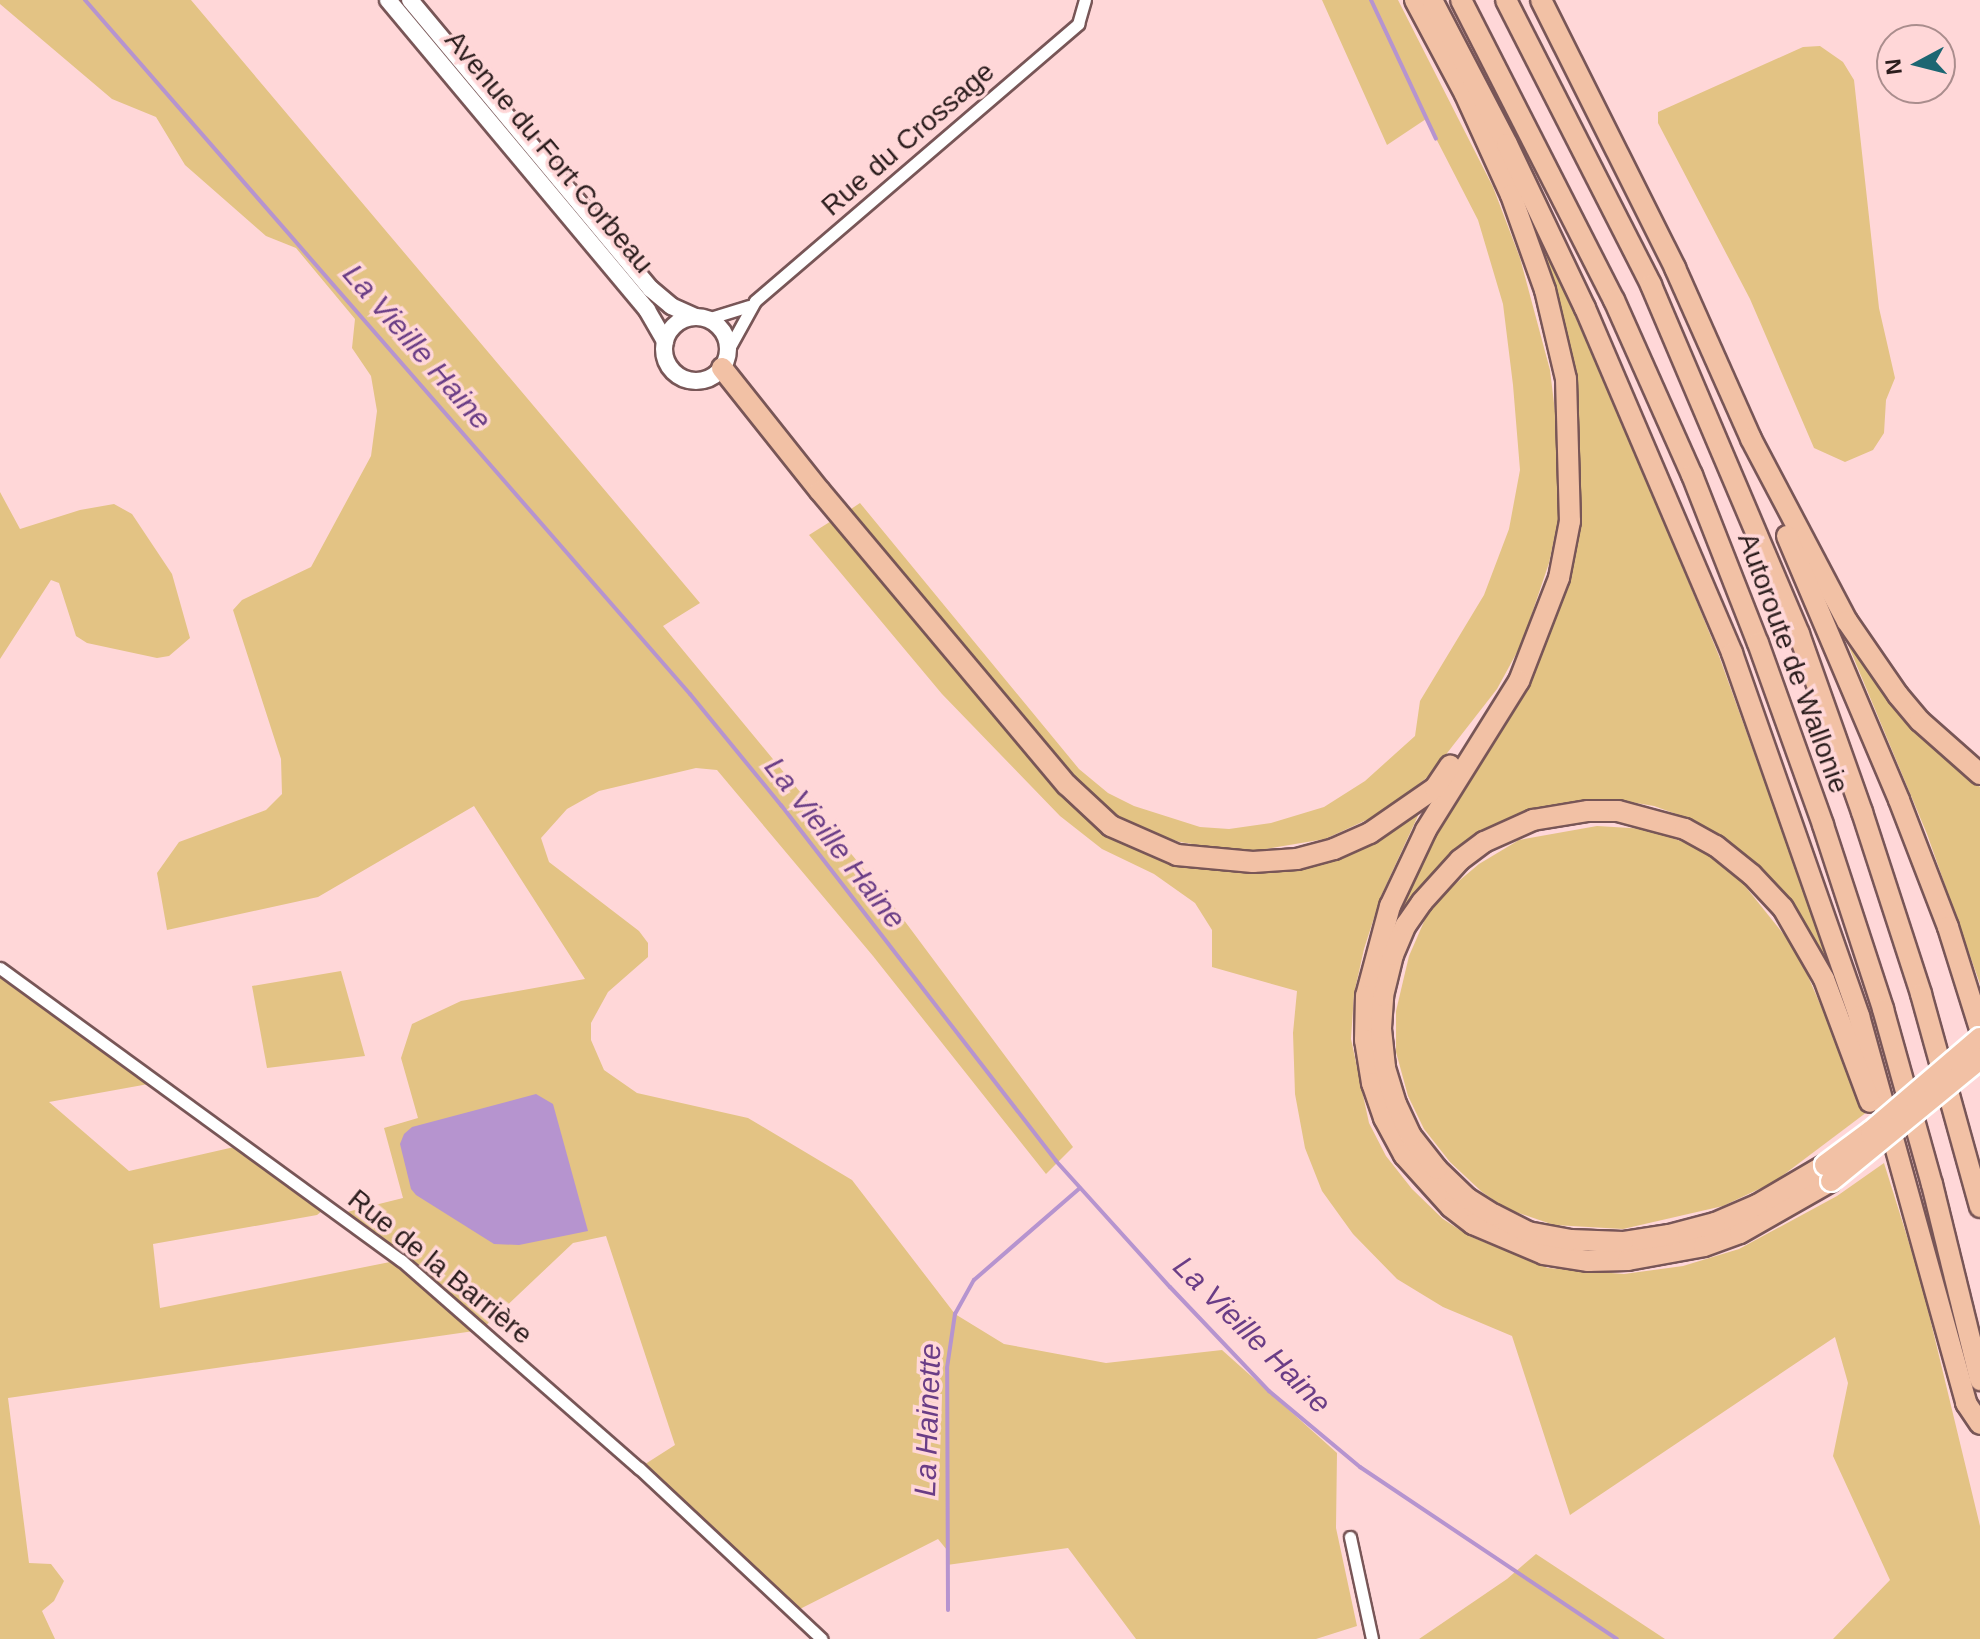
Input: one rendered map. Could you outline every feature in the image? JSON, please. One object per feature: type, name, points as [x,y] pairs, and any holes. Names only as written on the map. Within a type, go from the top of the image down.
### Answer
[{"type":"highway","points":[[1415,0],[1465,94],[1511,195],[1545,290],[1566,379],[1570,521],[1559,578],[1539,638],[1519,681],[1426,830],[1390,906],[1366,996],[1365,1040],[1372,1083],[1384,1118],[1404,1155],[1443,1199],[1473,1224],[1544,1254],[1588,1261],[1628,1260],[1704,1246],[1740,1233],[1828,1173],[1980,1059]]},
{"type":"highway","points":[[1432,0],[1507,144],[1585,308],[1732,653],[1859,1016],[1966,1403],[1980,1424]]},
{"type":"highway","name":"Autoroute de Wallonie","points":[[1461,0],[1614,300],[1692,475],[1758,643],[1823,825],[1883,1009],[1932,1184],[1980,1380]]},
{"type":"highway","name":"Autoroute de Wallonie","points":[[1506,0],[1651,285],[1799,634],[1862,812],[1921,994],[1980,1207]]},
{"type":"highway","points":[[1541,0],[1668,254],[1792,522],[1863,644],[1920,721],[1980,774]]},
{"type":"highway","points":[[725,359],[800,467],[1067,785],[1111,826],[1140,841],[1177,855],[1253,862],[1297,859],[1334,849],[1370,833],[1435,788],[1473,734],[1496,717]]},
{"type":"highway","points":[[1751,439],[1773,502],[1899,800],[1948,927],[1980,1029]]},
{"type":"highway","points":[[1926,1253],[1862,1079],[1824,979],[1783,908],[1752,875],[1716,846],[1685,829],[1618,811],[1588,811],[1533,820],[1484,842],[1460,860],[1422,902],[1406,925],[1393,955],[1383,996],[1381,1028],[1385,1067],[1396,1104],[1411,1136],[1437,1169],[1468,1199],[1528,1232],[1571,1240],[1623,1242],[1669,1235],[1715,1223],[1828,1173],[1871,1131],[1980,1038]]},
{"type":"street","name":"Avenue du Fort Corbeau","points":[[388,0],[647,310],[665,341]]},
{"type":"street","name":"Avenue du Fort Corbeau","points":[[410,0],[651,289],[671,306],[701,318]]},
{"type":"street","name":"Rue du Crossage","points":[[749,306],[1078,24],[1085,0]]},
{"type":"street","points":[[749,306],[725,359],[706,380],[687,380],[678,376],[666,361],[665,341],[676,324],[749,306]]},
{"type":"street","points":[[701,318],[723,332],[725,359]]},
{"type":"street","name":"Rue de la Barrière","points":[[0,968],[401,1260],[639,1468],[822,1639]]},
{"type":"street","points":[[1350,1537],[1372,1639]]},
{"type":"shaded area","points":[[0,0],[191,0],[700,603],[663,626],[886,896],[1073,1147],[1046,1174],[873,956],[717,770],[696,768],[599,791],[567,809],[541,838],[549,862],[639,931],[648,943],[648,957],[608,992],[591,1023],[591,1040],[604,1070],[637,1093],[748,1118],[852,1180],[955,1314],[1004,1344],[1106,1363],[1222,1350],[1337,1453],[1336,1528],[1357,1626],[1316,1639],[1136,1639],[1068,1548],[947,1565],[947,1550],[938,1539],[794,1612],[639,1468],[675,1445],[606,1236],[573,1243],[481,1330],[8,1398],[29,1563],[51,1564],[64,1581],[54,1601],[42,1611],[55,1639],[0,1639],[0,968],[154,1083],[49,1102],[129,1171],[243,1145],[328,1206],[317,1215],[153,1244],[160,1308],[400,1260],[339,1214],[403,1198],[384,1128],[418,1118],[401,1058],[412,1024],[461,1001],[585,979],[474,806],[318,897],[167,930],[157,873],[179,842],[266,810],[282,794],[281,759],[233,610],[242,600],[311,567],[371,456],[377,411],[371,376],[352,348],[355,319],[296,248],[266,236],[185,165],[156,117],[112,99],[0,4]]},
{"type":"shaded area","points":[[1322,0],[1398,0],[1493,187],[1520,258],[1550,370],[1562,470],[1560,512],[1549,563],[1522,643],[1497,689],[1430,775],[1384,812],[1325,839],[1254,851],[1228,850],[1180,842],[1134,827],[1101,803],[1069,771],[848,511],[860,503],[1079,769],[1108,793],[1134,806],[1200,827],[1229,829],[1271,823],[1324,807],[1365,781],[1415,736],[1420,701],[1484,595],[1509,529],[1520,470],[1503,304],[1478,220],[1426,119],[1387,145]]},
{"type":"shaded area","points":[[1820,46],[1843,62],[1854,80],[1879,308],[1895,378],[1886,400],[1884,433],[1873,450],[1845,462],[1814,448],[1750,299],[1658,123],[1658,112],[1803,47]]},
{"type":"shaded area","points":[[1520,194],[1626,430],[1719,656],[1863,1055],[1786,901],[1750,861],[1687,818],[1654,806],[1618,800],[1576,802],[1539,809],[1509,822],[1389,951],[1390,924],[1441,816],[1544,647],[1571,567],[1581,516],[1573,378]]},
{"type":"shaded area","points":[[0,492],[20,529],[80,510],[114,504],[132,514],[172,574],[190,638],[169,656],[157,658],[87,643],[76,636],[59,583],[51,580],[0,659]]},
{"type":"shaded area","points":[[836,518],[1109,833],[1267,868],[1422,807],[1381,896],[1364,949],[1354,994],[1351,1039],[1369,1123],[1386,1156],[1412,1189],[1443,1219],[1469,1236],[1548,1268],[1624,1274],[1683,1266],[1739,1249],[1837,1196],[1884,1163],[1921,1281],[1980,1526],[1980,1639],[1833,1639],[1890,1580],[1833,1456],[1848,1383],[1835,1337],[1570,1515],[1512,1336],[1443,1307],[1397,1279],[1353,1234],[1322,1191],[1305,1148],[1295,1094],[1293,1033],[1297,991],[1212,967],[1212,930],[1195,903],[1154,874],[1102,849],[1060,816],[942,694],[809,535]]},
{"type":"shaded area","points":[[1839,623],[1910,722],[1939,753],[1980,787],[1980,984],[1927,834]]},
{"type":"shaded area","points":[[1597,826],[1647,829],[1686,843],[1711,857],[1741,881],[1797,951],[1867,1112],[1774,1182],[1723,1206],[1623,1229],[1554,1225],[1507,1209],[1482,1192],[1450,1162],[1424,1129],[1408,1096],[1396,1052],[1396,1011],[1409,956],[1426,917],[1441,896],[1479,864],[1519,840]]},
{"type":"shaded area","points":[[341,971],[365,1056],[267,1068],[252,986]]},
{"type":"shaded area","points":[[536,1094],[553,1104],[588,1231],[519,1245],[494,1244],[411,1189],[400,1144],[404,1134],[412,1127]]},
{"type":"shaded area","points":[[1536,1554],[1665,1639],[1419,1639],[1507,1579]]},
{"type":"waterway","name":"La Vieille Haine","points":[[85,0],[690,694],[781,805],[1056,1161],[1170,1287],[1269,1391],[1360,1467],[1617,1639]]},
{"type":"waterway","points":[[1371,0],[1436,139]]},
{"type":"waterway","name":"La Hainette","points":[[948,1610],[947,1368],[955,1314],[974,1280],[1080,1188]]}]
